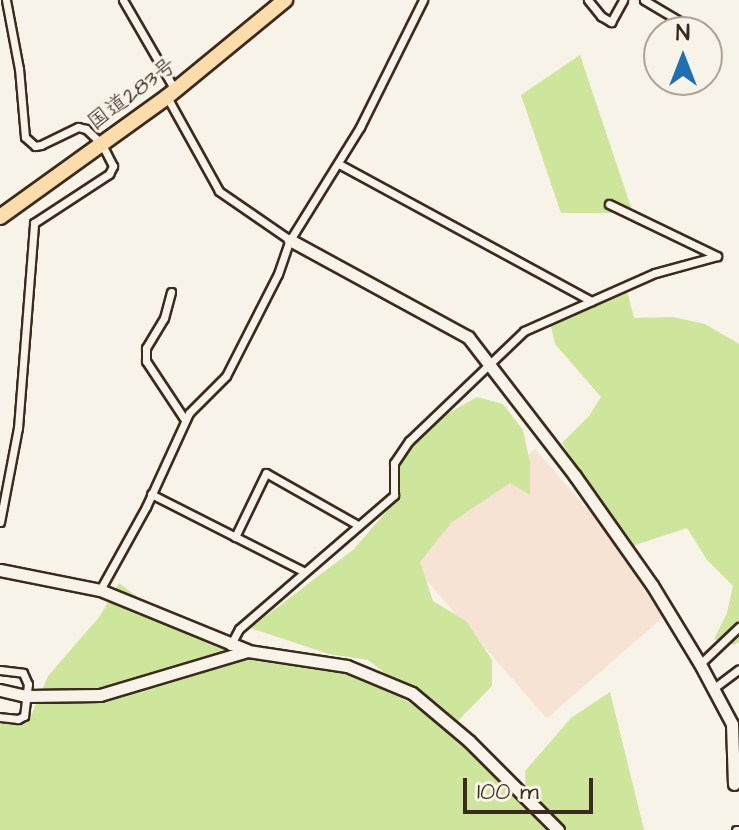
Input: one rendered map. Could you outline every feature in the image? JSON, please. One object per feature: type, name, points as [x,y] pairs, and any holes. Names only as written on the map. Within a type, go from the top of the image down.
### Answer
[{"type":"highway","name":"国道283号","points":[[0,217],[171,93],[285,0]]},
{"type":"street","points":[[0,522],[18,428],[34,223],[109,174],[112,159],[86,129],[78,127],[35,146],[25,137],[19,69],[6,0]]},
{"type":"street","points":[[123,0],[219,191],[290,240],[399,303],[468,337],[627,548],[700,664],[732,724],[736,784]]},
{"type":"street","points":[[100,590],[151,494],[185,420],[226,376],[278,274],[290,240],[339,164],[423,0]]},
{"type":"street","points":[[588,0],[601,16],[611,22],[623,0]]},
{"type":"street","points":[[644,0],[671,16]]},
{"type":"street","points":[[339,164],[591,301]]},
{"type":"street","points":[[0,690],[27,696],[100,695],[229,650],[239,629],[394,495],[394,463],[409,441],[524,331],[655,273],[717,256],[609,204]]},
{"type":"street","points":[[171,292],[164,318],[146,348],[146,361],[185,420]]},
{"type":"street","points":[[235,537],[266,473],[358,525]]},
{"type":"street","points":[[151,494],[303,571]]},
{"type":"street","points":[[0,570],[100,590],[229,650],[347,666],[412,693],[469,741],[558,830]]},
{"type":"street","points":[[700,664],[739,627]]},
{"type":"street","points":[[714,688],[739,669]]},
{"type":"street","points":[[0,670],[23,673],[27,696],[24,716],[18,719],[0,717]]},
{"type":"shaded area","points":[[535,449],[673,608],[547,718],[408,559]]},
{"type":"green space","points":[[580,55],[633,213],[561,213],[521,95]]},
{"type":"green space","points":[[627,291],[634,318],[673,317],[705,324],[739,344],[739,642],[734,645],[714,639],[727,613],[733,586],[707,560],[687,528],[629,547],[562,443],[589,416],[601,397],[555,344],[549,318]]},
{"type":"green space","points":[[477,397],[503,404],[523,430],[530,463],[530,495],[510,483],[452,522],[420,562],[433,601],[466,621],[492,660],[492,686],[453,726],[368,660],[329,654],[250,628],[354,549],[399,497],[399,457],[406,437]]},
{"type":"green space","points":[[119,583],[172,622],[375,680],[434,719],[526,803],[525,771],[571,718],[610,692],[644,830],[0,830],[0,724],[28,723],[48,676],[100,616]]}]
